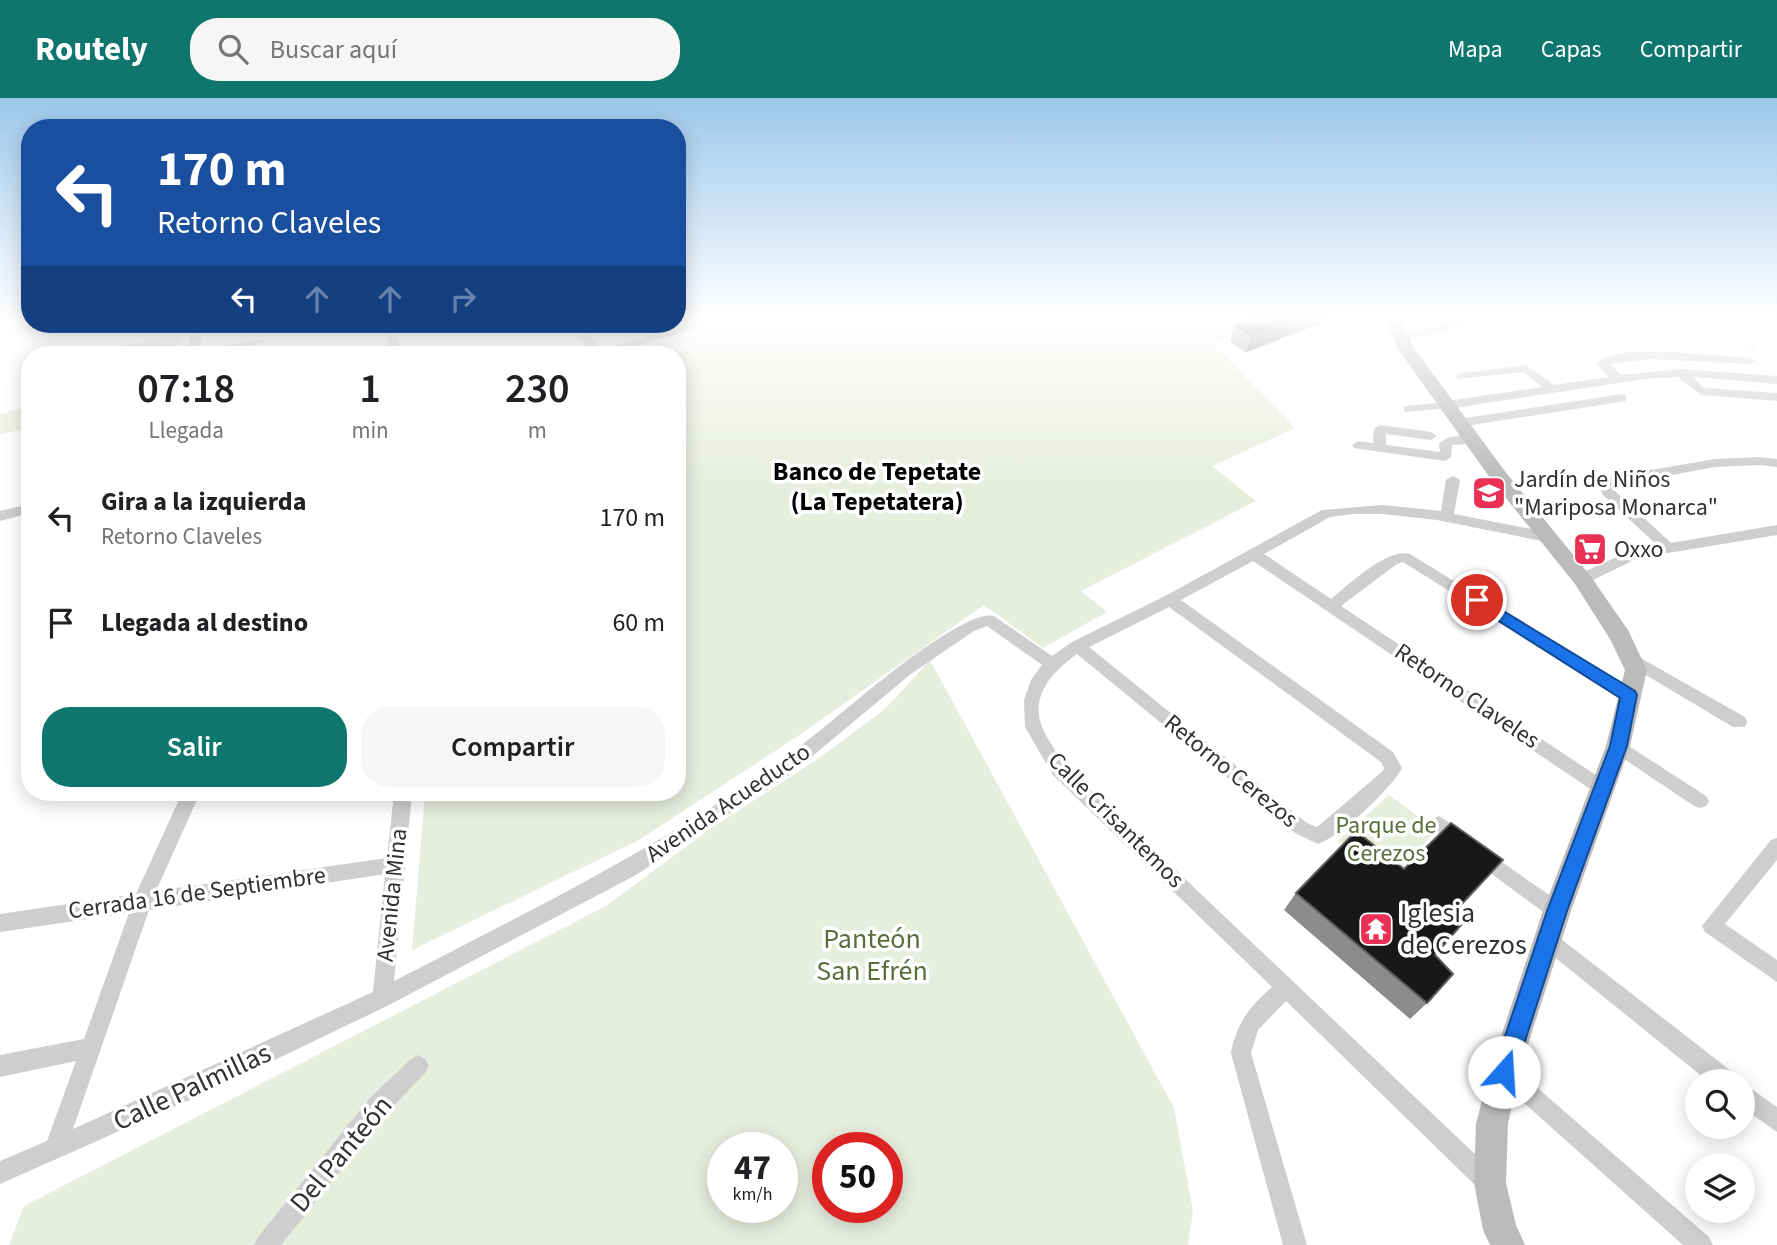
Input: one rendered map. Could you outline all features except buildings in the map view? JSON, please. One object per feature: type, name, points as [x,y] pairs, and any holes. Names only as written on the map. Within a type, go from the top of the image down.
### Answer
[{"type":"main road","points":[[1423,372],[1465,432],[1582,579],[1620,636],[1636,670],[1618,746],[1557,911],[1504,1072],[1492,1124],[1490,1183],[1500,1230],[1508,1245]]},
{"type":"street","points":[[1462,377],[1506,372]]},
{"type":"street","points":[[1529,372],[1550,389]]},
{"type":"street","points":[[1611,372],[1618,379]]},
{"type":"street","points":[[1447,405],[1618,379],[1681,373],[1777,380]]},
{"type":"street","points":[[1681,373],[1701,391],[1777,397]]},
{"type":"street","points":[[1358,445],[1445,457],[1446,444],[1465,432],[1622,398]]},
{"type":"street","points":[[1380,448],[1380,429],[1431,436]]},
{"type":"street","points":[[1668,548],[1608,492],[1606,486],[1609,481],[1715,463],[1777,463]]},
{"type":"street","points":[[1447,517],[1453,480]]},
{"type":"street","name":"Calle Crisantemos","points":[[1490,1183],[1059,770],[1033,727],[1032,699],[1039,680],[1052,664],[1077,646],[1170,600],[1326,513],[1383,508],[1447,517],[1547,537]]},
{"type":"street","points":[[0,516],[21,510]]},
{"type":"street","points":[[1582,579],[1635,554],[1777,530]]},
{"type":"street","name":"Retorno Claveles","points":[[1253,554],[1602,788]]},
{"type":"street","points":[[1331,606],[1392,560],[1405,557],[1629,695]]},
{"type":"street","name":"Retorno Cerezos","points":[[1077,646],[1309,832],[1318,835],[1330,829],[1389,776],[1393,768],[1387,758],[1170,600]]},
{"type":"street","name":"Avenida Acueducto","points":[[382,998],[629,869],[785,769],[905,670],[969,627],[989,620],[1052,664]]},
{"type":"street","points":[[1630,658],[1738,722]]},
{"type":"street","points":[[1618,746],[1700,801]]},
{"type":"street","points":[[55,1150],[143,900],[187,801]]},
{"type":"street","name":"Avenida Mina","points":[[382,998],[393,864],[402,801]]},
{"type":"street","points":[[1439,824],[1557,911]]},
{"type":"street","points":[[1777,846],[1712,926],[1777,972]]},
{"type":"street","name":"Cerrada 16 de Septiembre","points":[[0,923],[393,864]]},
{"type":"street","points":[[1549,941],[1711,1069]]},
{"type":"street","points":[[1287,987],[1251,1020],[1243,1034],[1241,1053],[1295,1245]]},
{"type":"street","name":"Calle Palmillas","points":[[2,1176],[382,998]]},
{"type":"street","points":[[0,1066],[91,1048]]},
{"type":"street","name":"Del Panteón","points":[[266,1245],[377,1107],[418,1066]]},
{"type":"street","points":[[1504,1072],[1701,1245]]},
{"type":"street","points":[[1755,1104],[1777,1121]]},
{"type":"lane","points":[[1407,409],[1447,405]]},
{"type":"green space","points":[[686,372],[1240,372],[1295,428],[1212,466],[1256,501],[1081,591],[1107,612],[1043,648],[984,605],[798,736],[639,840],[412,950],[424,801],[686,801]]},
{"type":"green space","points":[[21,408],[21,429],[0,435],[0,414]]},
{"type":"green space","name":"Panteón San Efrén","points":[[930,660],[1174,1108],[1193,1211],[1188,1245],[9,1245],[24,1206],[606,906],[710,829],[819,758],[885,709]]},
{"type":"green space","name":"Parque de Cerezos","points":[[1389,795],[1437,830],[1389,881],[1338,841]]},
{"type":"place","name":"Jardín de Niños \"Mariposa Monarca\"","points":[[1489,493]]},
{"type":"place","name":"Oxxo","points":[[1590,549]]},
{"type":"place","name":"Iglesia de Cerezos","points":[[1376,929]]},
{"type":"district","name":"Banco de Tepetate (La Tepetatera)","points":[[877,486]]},
{"type":"route","points":[[1477,600],[1629,695],[1618,746],[1557,911],[1504,1072]]}]
